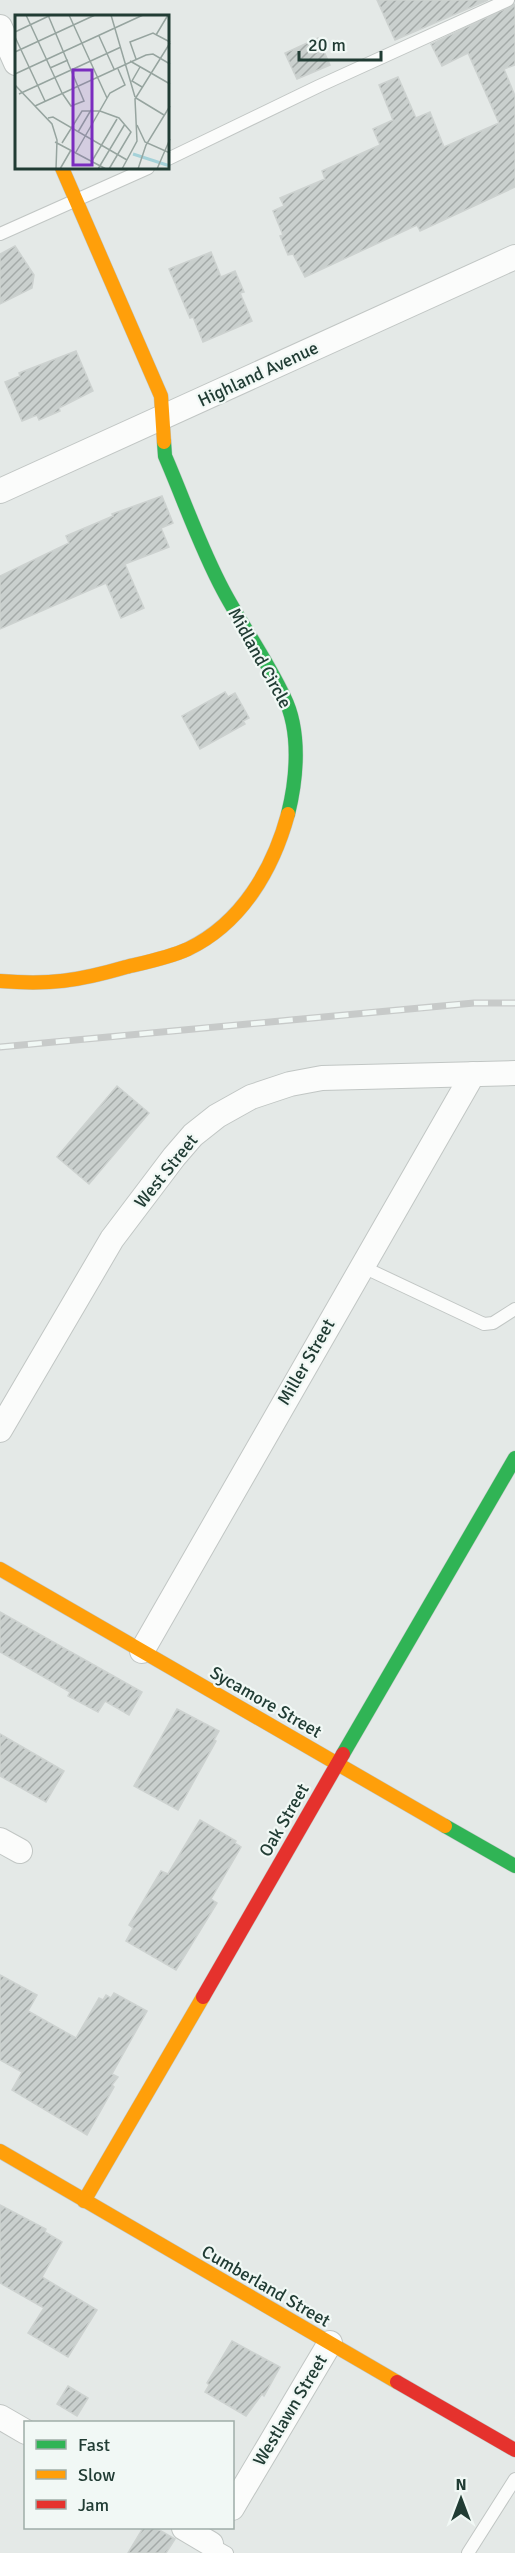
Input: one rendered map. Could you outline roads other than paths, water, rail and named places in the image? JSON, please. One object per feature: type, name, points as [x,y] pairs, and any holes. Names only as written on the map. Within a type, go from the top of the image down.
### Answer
[{"type":"street","points":[[0,27],[15,61]]},
{"type":"street","name":"Midland Circle","points":[[0,981],[41,984],[94,976],[190,948],[217,932],[240,911],[269,866],[284,832],[293,789],[296,744],[291,715],[285,698],[222,589],[165,456],[160,396],[63,170]]},
{"type":"street","name":"Highland Avenue","points":[[0,491],[515,257]]},
{"type":"street","name":"West Street","points":[[0,1430],[112,1239],[174,1157],[194,1135],[217,1116],[251,1097],[290,1084],[311,1080],[515,1073]]},
{"type":"street","name":"Miller Street","points":[[142,1651],[473,1074]]},
{"type":"street","name":"Oak Street","points":[[84,2201],[515,1458]]},
{"type":"street","name":"Sycamore Street","points":[[0,1569],[515,1866]]},
{"type":"street","name":"Cumberland Street","points":[[0,2151],[514,2448]]},
{"type":"street","name":"Westlawn Street","points":[[234,2505],[330,2343]]},
{"type":"street","points":[[0,2417],[24,2431]]},
{"type":"street","points":[[186,2529],[216,2544]]},
{"type":"lane","points":[[170,158],[319,86],[508,0]]},
{"type":"lane","points":[[0,234],[144,170]]},
{"type":"lane","points":[[361,1266],[484,1324],[493,1323],[515,1309]]},
{"type":"lane","points":[[468,2553],[515,2479]]},
{"type":"railway","points":[[0,1047],[474,1003],[515,1003]]}]
